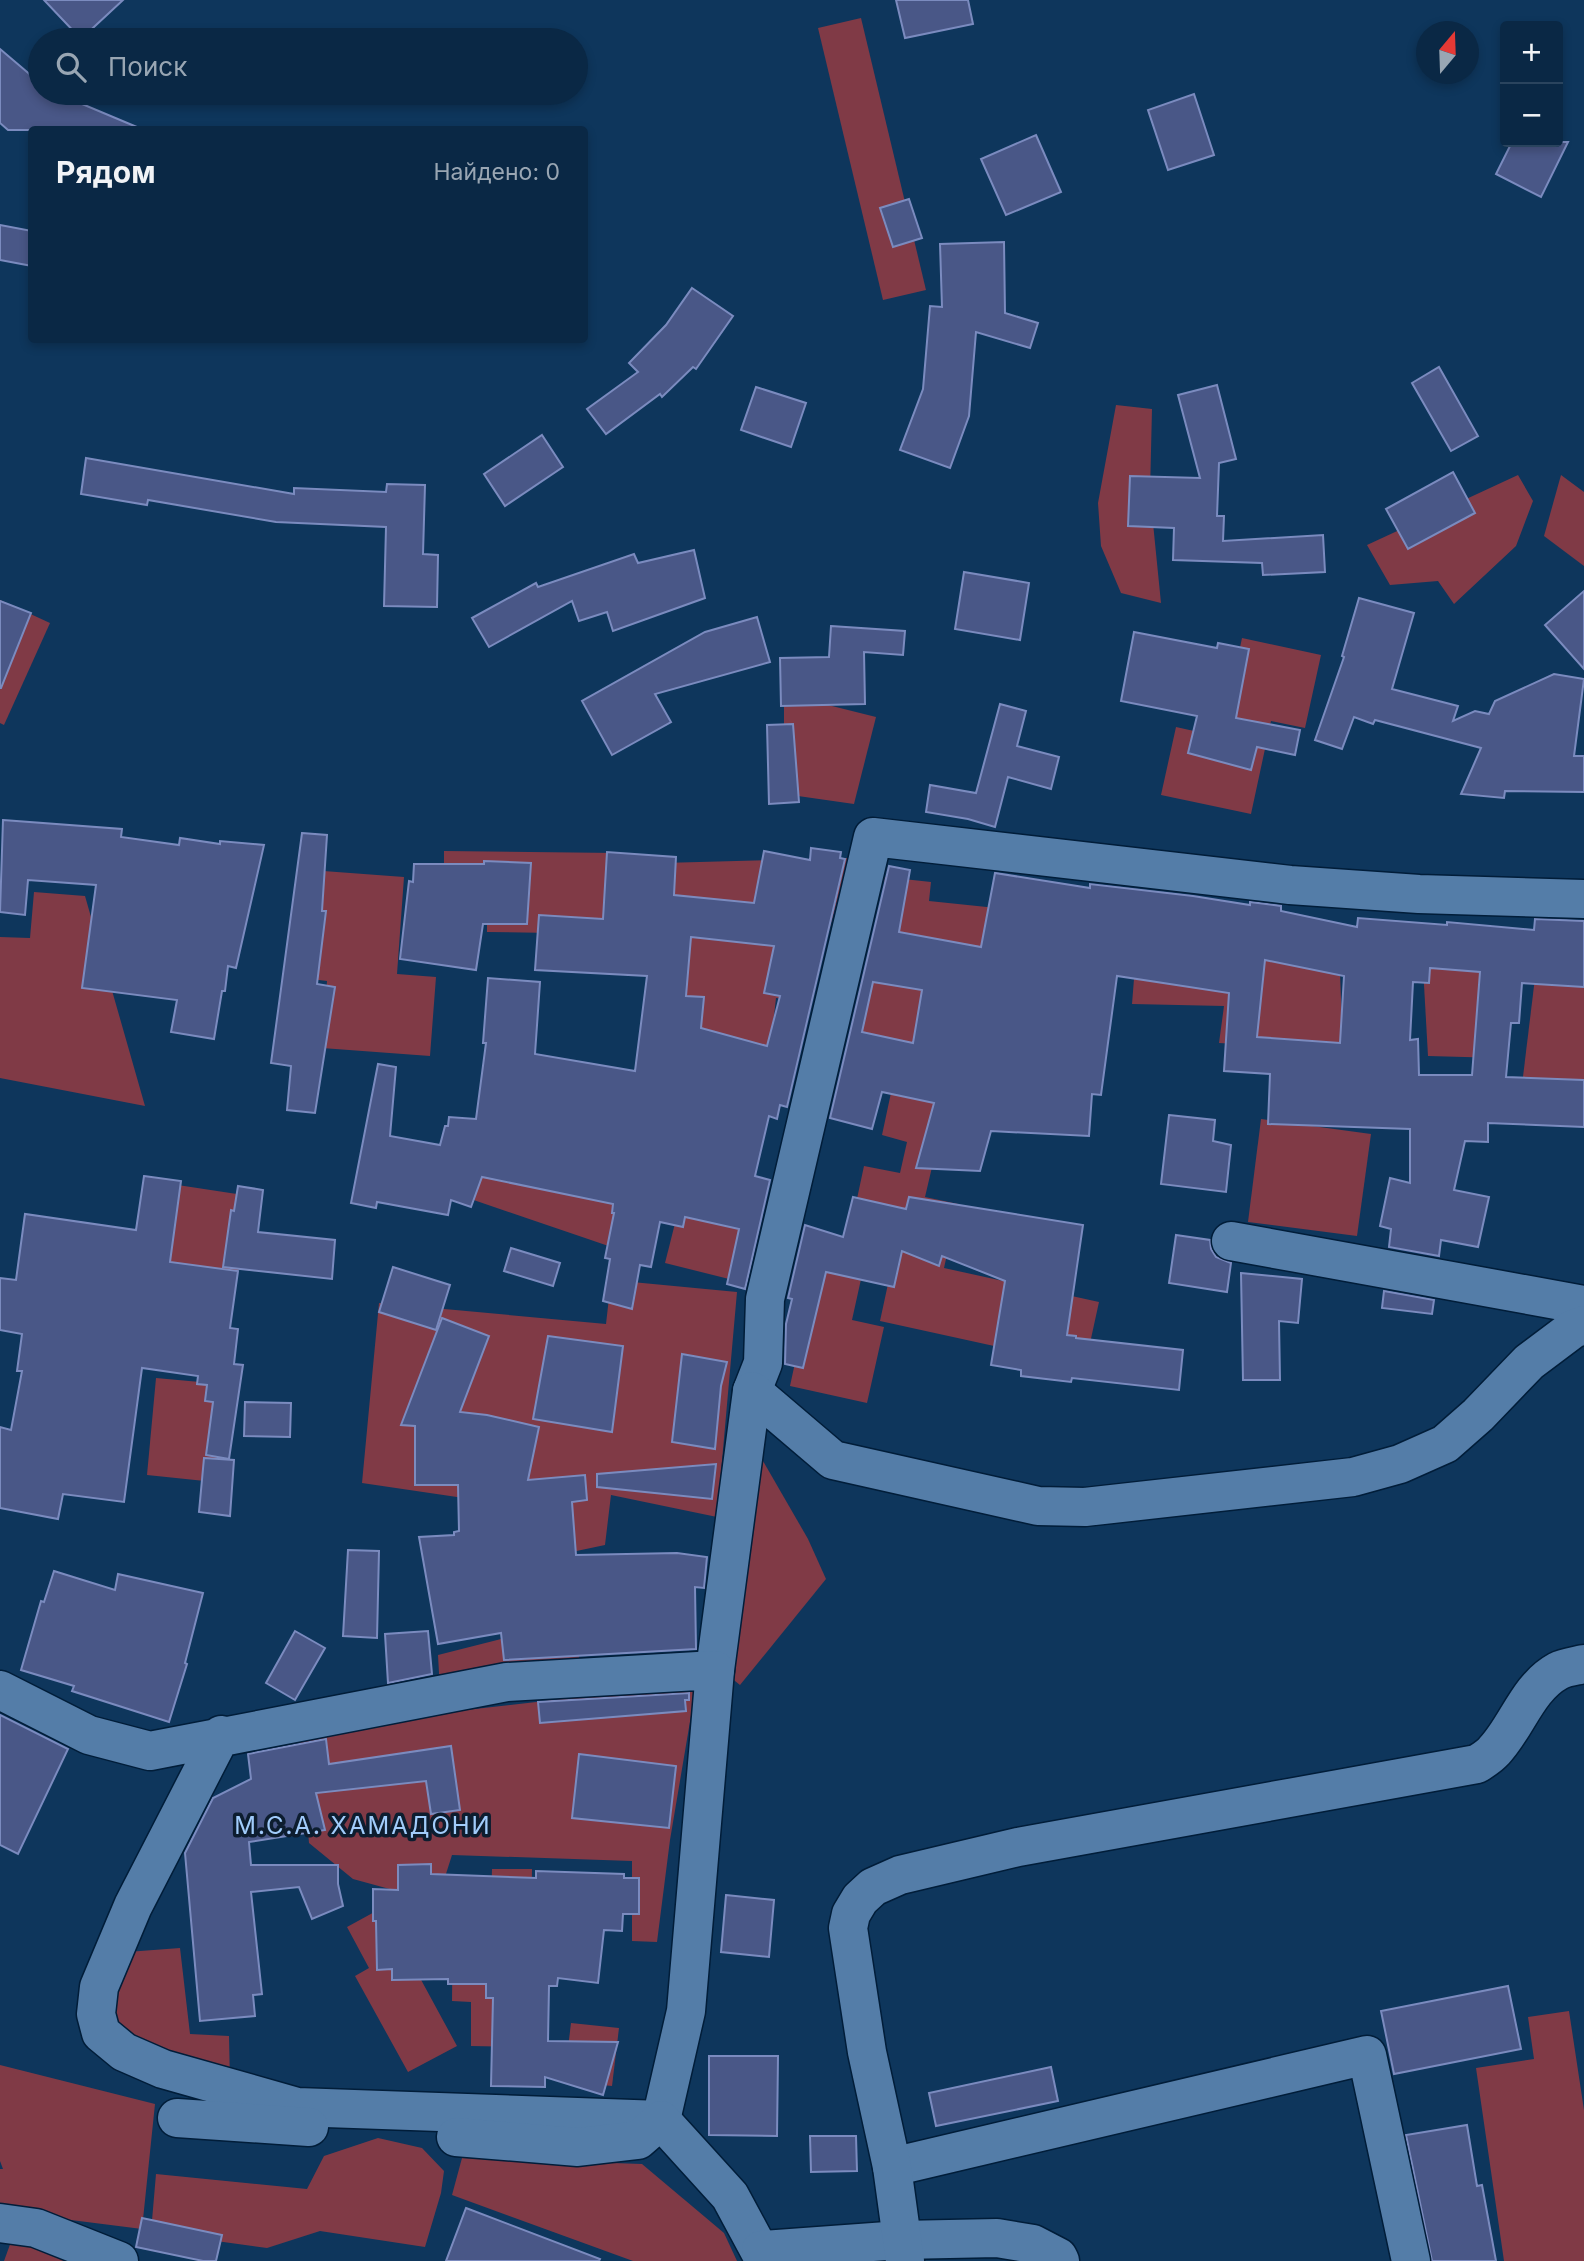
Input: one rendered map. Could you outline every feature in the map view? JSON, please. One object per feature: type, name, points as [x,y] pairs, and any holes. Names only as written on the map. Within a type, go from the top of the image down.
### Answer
[{"type":"lane","points":[[177,2118],[579,2147],[638,2140],[661,2120],[686,2011],[715,1670],[752,1391],[763,1363],[765,1299],[873,837],[1290,885],[1419,894],[1584,899]]},
{"type":"lane","points":[[1231,1241],[1584,1306]]},
{"type":"lane","points":[[752,1391],[833,1460],[1038,1506],[1086,1507],[1353,1477],[1400,1464],[1444,1444],[1478,1415],[1529,1362],[1573,1329],[1584,1325]]},
{"type":"lane","points":[[903,2251],[892,2167],[867,2052],[848,1928],[851,1914],[860,1899],[873,1887],[900,1875],[1017,1847],[1477,1764],[1493,1753],[1545,1680],[1560,1669],[1584,1664]]},
{"type":"lane","points":[[0,1690],[89,1735],[149,1751],[507,1682],[715,1670]]},
{"type":"lane","points":[[221,1735],[133,1906],[99,1987],[96,2014],[101,2034],[124,2052],[163,2069],[298,2107],[661,2120],[730,2196],[763,2255],[903,2251],[997,2238],[1033,2244],[1058,2257],[1060,2261]]},
{"type":"lane","points":[[892,2167],[1367,2055],[1411,2261]]},
{"type":"lane","points":[[0,2223],[36,2228],[119,2261]]},
{"type":"shaded area","points":[[861,18],[926,290],[883,300],[818,28]]},
{"type":"shaded area","points":[[1116,405],[1152,409],[1150,493],[1161,603],[1121,593],[1101,546],[1098,503]]},
{"type":"shaded area","points":[[1518,475],[1533,501],[1516,546],[1454,604],[1438,581],[1390,585],[1367,545]]},
{"type":"shaded area","points":[[1561,475],[1584,492],[1584,566],[1544,536]]},
{"type":"shaded area","points":[[0,600],[50,623],[4,725],[0,723]]},
{"type":"shaded area","points":[[1242,638],[1321,655],[1305,728],[1271,721],[1251,814],[1161,795],[1176,727],[1221,737]]},
{"type":"shaded area","points":[[784,694],[876,717],[854,804],[784,794]]},
{"type":"shaded area","points":[[444,851],[617,853],[616,934],[487,932],[487,902],[444,902]]},
{"type":"shaded area","points":[[849,858],[809,1002],[776,998],[770,1051],[661,1015],[662,863]]},
{"type":"shaded area","points":[[310,870],[404,877],[397,974],[436,977],[430,1056],[322,1048],[327,981],[302,978]]},
{"type":"shaded area","points":[[885,877],[931,882],[929,901],[1006,909],[1000,962],[878,949]]},
{"type":"shaded area","points":[[34,892],[85,896],[145,1106],[0,1078],[0,937],[30,938]]},
{"type":"shaded area","points":[[1138,929],[1339,947],[1343,1050],[1219,1043],[1224,1006],[1132,1004]]},
{"type":"shaded area","points":[[1539,945],[1584,951],[1584,1101],[1521,1093]]},
{"type":"shaded area","points":[[1501,959],[1501,1058],[1428,1056],[1423,967]]},
{"type":"shaded area","points":[[863,974],[989,1001],[936,1150],[925,1197],[958,1204],[944,1268],[1099,1302],[1085,1366],[880,1321],[899,1233],[852,1222],[864,1166],[900,1173],[907,1142],[882,1135],[895,1074],[844,1062]]},
{"type":"shaded area","points":[[459,1118],[655,1184],[632,1254],[462,1196],[446,1157]]},
{"type":"shaded area","points":[[1261,1119],[1371,1134],[1357,1236],[1248,1222]]},
{"type":"shaded area","points":[[689,1168],[761,1186],[737,1281],[665,1263]]},
{"type":"shaded area","points":[[158,1182],[250,1196],[232,1310],[141,1295]]},
{"type":"shaded area","points":[[823,1233],[869,1243],[852,1320],[884,1327],[867,1403],[790,1386]]},
{"type":"shaded area","points":[[611,1280],[737,1292],[717,1517],[611,1495],[605,1545],[567,1553],[581,1673],[440,1691],[438,1655],[513,1636],[484,1501],[362,1483],[379,1303],[606,1324]]},
{"type":"shaded area","points":[[156,1378],[233,1385],[224,1483],[147,1475]]},
{"type":"shaded area","points":[[763,1461],[808,1539],[826,1579],[740,1685],[725,1673],[746,1510]]},
{"type":"shaded area","points":[[696,1686],[670,1840],[657,1942],[632,1941],[632,1861],[452,1855],[437,1902],[353,1879],[309,1843],[299,1729],[667,1687]]},
{"type":"shaded area","points":[[492,1869],[532,1869],[529,2047],[471,2046],[471,2002],[452,2001],[453,1906],[491,1906]]},
{"type":"shaded area","points":[[400,1898],[413,1965],[457,2046],[408,2072],[355,1976],[369,1968],[347,1927]]},
{"type":"shaded area","points":[[180,1948],[190,2034],[229,2036],[230,2083],[108,2026],[127,1952]]},
{"type":"shaded area","points":[[1569,2011],[1584,2110],[1584,2261],[1504,2261],[1476,2068],[1534,2059],[1528,2017]]},
{"type":"shaded area","points":[[571,2023],[619,2028],[612,2086],[564,2081]]},
{"type":"shaded area","points":[[0,2065],[155,2104],[142,2229],[0,2211],[0,2169],[3,2169],[0,2161]]},
{"type":"shaded area","points":[[378,2138],[422,2148],[444,2171],[441,2193],[425,2247],[320,2231],[267,2248],[151,2232],[156,2174],[307,2189],[324,2156]]},
{"type":"shaded area","points":[[462,2158],[642,2164],[724,2233],[737,2261],[633,2261],[452,2195]]},
{"type":"shaded area","points":[[12,2239],[69,2261],[4,2261]]},
{"type":"building","points":[[44,0],[123,0],[93,28],[71,28]]},
{"type":"building","points":[[896,0],[968,0],[973,24],[905,38]]},
{"type":"building","points":[[0,49],[28,73],[28,105],[85,105],[134,126],[28,126],[28,130],[8,130],[0,123]]},
{"type":"building","points":[[1194,94],[1214,155],[1168,170],[1148,110]]},
{"type":"building","points":[[1036,135],[1061,192],[1006,215],[981,159]]},
{"type":"building","points":[[1563,142],[1568,142],[1541,197],[1496,174],[1510,147],[1563,147]]},
{"type":"building","points":[[909,199],[922,238],[893,247],[880,208]]},
{"type":"building","points":[[0,225],[28,230],[28,265],[0,260]]},
{"type":"building","points":[[1004,242],[1005,313],[1038,323],[1030,348],[976,332],[969,416],[950,468],[900,450],[923,389],[930,306],[942,307],[940,244]]},
{"type":"building","points":[[692,288],[733,316],[696,369],[693,367],[662,397],[660,394],[606,434],[587,409],[638,372],[629,363],[666,325]]},
{"type":"building","points":[[1439,367],[1478,436],[1451,451],[1412,383]]},
{"type":"building","points":[[1217,385],[1236,459],[1219,463],[1217,516],[1224,516],[1223,541],[1323,535],[1325,572],[1263,575],[1262,563],[1173,560],[1174,528],[1128,526],[1130,476],[1200,478],[1178,395]]},
{"type":"building","points":[[756,387],[806,403],[791,447],[741,430]]},
{"type":"building","points":[[542,435],[563,467],[505,506],[484,474]]},
{"type":"building","points":[[86,458],[294,494],[294,488],[386,492],[387,484],[425,485],[423,554],[438,555],[437,607],[384,606],[386,527],[276,522],[148,500],[147,505],[81,494]]},
{"type":"building","points":[[1453,472],[1475,513],[1408,549],[1386,509]]},
{"type":"building","points":[[694,550],[705,598],[613,631],[607,612],[579,621],[572,601],[489,647],[472,618],[536,583],[538,587],[634,554],[638,563]]},
{"type":"building","points":[[964,572],[1029,583],[1020,640],[955,629]]},
{"type":"building","points":[[1584,591],[1584,669],[1545,625]]},
{"type":"building","points":[[1359,598],[1414,613],[1392,689],[1458,706],[1453,721],[1475,711],[1489,714],[1495,701],[1554,674],[1584,679],[1574,756],[1584,756],[1584,792],[1505,791],[1504,798],[1461,794],[1481,748],[1375,720],[1373,724],[1354,717],[1342,749],[1315,740],[1344,657],[1342,656]]},
{"type":"building","points":[[0,601],[31,613],[1,688],[0,688]]},
{"type":"building","points":[[757,617],[770,662],[655,694],[671,722],[612,755],[582,701],[705,632]]},
{"type":"building","points":[[831,626],[905,631],[903,655],[864,652],[865,704],[781,706],[780,658],[829,657]]},
{"type":"building","points":[[1134,632],[1217,648],[1218,643],[1249,649],[1236,718],[1300,730],[1295,755],[1257,747],[1251,770],[1188,753],[1197,716],[1121,701]]},
{"type":"building","points":[[1000,704],[1026,711],[1017,746],[1059,757],[1051,789],[1008,777],[995,827],[926,812],[930,785],[976,793]]},
{"type":"building","points":[[793,724],[799,802],[769,804],[767,725]]},
{"type":"building","points":[[3,820],[122,829],[121,837],[179,845],[180,838],[220,844],[220,841],[264,845],[236,968],[228,966],[214,1039],[171,1032],[177,1000],[82,988],[96,885],[28,880],[25,915],[0,912]]},
{"type":"building","points":[[302,833],[327,835],[322,911],[326,911],[317,984],[335,987],[315,1113],[287,1110],[291,1066],[271,1063]]},
{"type":"building","points":[[811,848],[841,852],[840,858],[845,859],[787,1107],[780,1105],[777,1119],[769,1116],[755,1176],[770,1180],[745,1289],[727,1284],[739,1229],[685,1217],[683,1227],[660,1222],[651,1267],[640,1265],[632,1309],[603,1301],[610,1259],[605,1258],[614,1213],[613,1204],[482,1177],[471,1207],[451,1200],[448,1215],[377,1202],[376,1208],[351,1203],[378,1064],[396,1067],[390,1136],[440,1145],[449,1117],[476,1119],[486,1043],[483,1043],[488,978],[540,982],[535,1054],[635,1071],[647,976],[535,970],[539,915],[603,919],[607,852],[676,857],[674,895],[754,903],[764,851],[810,860]],"holes":[[[691,937],[774,946],[764,993],[780,996],[767,1046],[701,1028],[704,997],[686,996]]]},
{"type":"building","points":[[484,861],[531,863],[527,924],[483,924],[476,970],[400,959],[409,881],[413,882],[414,864],[484,864]]},
{"type":"building","points":[[889,866],[910,870],[899,932],[981,947],[995,873],[1090,888],[1090,884],[1250,905],[1250,902],[1281,906],[1281,911],[1357,927],[1358,918],[1534,930],[1535,919],[1584,921],[1584,987],[1522,983],[1519,1023],[1511,1023],[1506,1077],[1584,1080],[1584,1127],[1488,1123],[1488,1142],[1465,1141],[1454,1190],[1489,1197],[1478,1247],[1441,1240],[1439,1256],[1389,1247],[1391,1229],[1380,1226],[1390,1178],[1410,1183],[1410,1129],[1268,1124],[1270,1074],[1224,1071],[1229,993],[1117,976],[1101,1095],[1092,1094],[1089,1136],[991,1131],[980,1171],[916,1168],[934,1103],[882,1092],[872,1129],[830,1118]],"holes":[[[1265,960],[1344,976],[1340,1043],[1257,1037]],[[1430,968],[1480,972],[1472,1075],[1419,1075],[1418,1039],[1410,1040],[1413,982],[1429,983]],[[873,982],[922,990],[913,1043],[862,1032]]]},
{"type":"building","points":[[1169,1115],[1215,1120],[1213,1141],[1231,1145],[1226,1192],[1161,1184]]},
{"type":"building","points":[[144,1176],[181,1181],[170,1262],[238,1271],[230,1328],[238,1329],[234,1364],[243,1365],[229,1459],[206,1455],[213,1402],[205,1401],[207,1385],[197,1384],[198,1376],[142,1368],[124,1502],[63,1494],[58,1519],[0,1508],[0,1427],[11,1430],[22,1371],[17,1371],[22,1334],[0,1330],[0,1278],[16,1280],[25,1214],[136,1230]]},
{"type":"building","points":[[238,1186],[263,1190],[258,1232],[335,1240],[332,1279],[223,1267],[231,1210],[234,1211]]},
{"type":"building","points":[[853,1197],[906,1209],[909,1197],[1083,1225],[1067,1335],[1183,1350],[1179,1390],[1072,1378],[1071,1382],[1021,1376],[1021,1370],[991,1365],[1005,1281],[942,1256],[939,1266],[902,1251],[894,1287],[826,1272],[803,1368],[785,1364],[786,1324],[792,1299],[788,1298],[805,1225],[843,1237]]},
{"type":"building","points":[[1176,1235],[1210,1240],[1216,1257],[1231,1263],[1227,1292],[1169,1283]]},
{"type":"building","points":[[511,1248],[560,1263],[553,1286],[504,1271]]},
{"type":"building","points":[[393,1267],[450,1285],[436,1330],[379,1312]]},
{"type":"building","points":[[1241,1273],[1302,1279],[1298,1323],[1279,1321],[1280,1380],[1243,1380]]},
{"type":"building","points":[[1384,1291],[1434,1300],[1432,1314],[1382,1308]]},
{"type":"building","points":[[442,1318],[489,1336],[460,1412],[539,1427],[528,1480],[585,1475],[587,1500],[572,1502],[576,1555],[677,1553],[707,1557],[704,1588],[695,1587],[696,1649],[504,1660],[501,1633],[438,1644],[419,1537],[454,1535],[454,1532],[459,1531],[458,1485],[415,1485],[415,1426],[401,1425]]},
{"type":"building","points":[[548,1336],[623,1346],[612,1432],[533,1419]]},
{"type":"building","points":[[682,1354],[727,1362],[721,1386],[715,1449],[672,1442]]},
{"type":"building","points":[[245,1402],[291,1403],[290,1437],[244,1436]]},
{"type":"building","points":[[204,1458],[234,1460],[230,1516],[199,1512]]},
{"type":"building","points":[[716,1464],[712,1499],[597,1487],[597,1474]]},
{"type":"building","points":[[348,1550],[379,1551],[377,1638],[343,1636]]},
{"type":"building","points":[[54,1571],[115,1590],[118,1574],[203,1593],[185,1663],[187,1664],[169,1722],[72,1691],[74,1686],[21,1670],[41,1601],[44,1602]]},
{"type":"building","points":[[295,1631],[325,1648],[295,1700],[266,1683]]},
{"type":"building","points":[[428,1631],[432,1674],[388,1683],[385,1634]]},
{"type":"building","points":[[689,1693],[689,1700],[685,1700],[686,1711],[540,1723],[538,1702]]},
{"type":"building","points":[[0,1715],[68,1749],[18,1854],[0,1845]]},
{"type":"building","points":[[326,1739],[329,1764],[451,1746],[460,1810],[431,1814],[426,1781],[316,1793],[325,1830],[249,1842],[251,1865],[338,1865],[338,1884],[343,1906],[312,1919],[299,1887],[251,1892],[262,1994],[253,1995],[255,2016],[200,2021],[185,1853],[213,1798],[251,1779],[248,1754]]},
{"type":"building","points":[[579,1754],[676,1766],[669,1828],[572,1818]]},
{"type":"building","points":[[431,1864],[431,1874],[536,1878],[536,1871],[624,1874],[624,1878],[639,1878],[639,1914],[623,1914],[622,1931],[604,1930],[598,1983],[558,1978],[557,1986],[549,1986],[548,2041],[618,2042],[603,2095],[545,2077],[545,2087],[491,2086],[493,1998],[486,1998],[486,1984],[448,1984],[448,1979],[392,1980],[392,1969],[377,1970],[373,1889],[398,1890],[398,1865]]},
{"type":"building","points":[[726,1895],[774,1900],[769,1957],[721,1952]]},
{"type":"building","points":[[1508,1986],[1521,2049],[1394,2074],[1381,2011]]},
{"type":"building","points":[[709,2056],[778,2056],[777,2136],[709,2135]]},
{"type":"building","points":[[1051,2067],[1058,2101],[936,2126],[929,2093]]},
{"type":"building","points":[[1467,2125],[1477,2186],[1482,2185],[1496,2261],[1432,2261],[1406,2135]]},
{"type":"building","points":[[810,2136],[856,2136],[857,2171],[811,2172]]},
{"type":"building","points":[[466,2208],[600,2259],[446,2261]]},
{"type":"building","points":[[142,2218],[222,2235],[216,2261],[203,2261],[136,2247]]},
{"type":"district","name":"М.С.А. ХАМАДОНИ","points":[[363,1826]]}]
